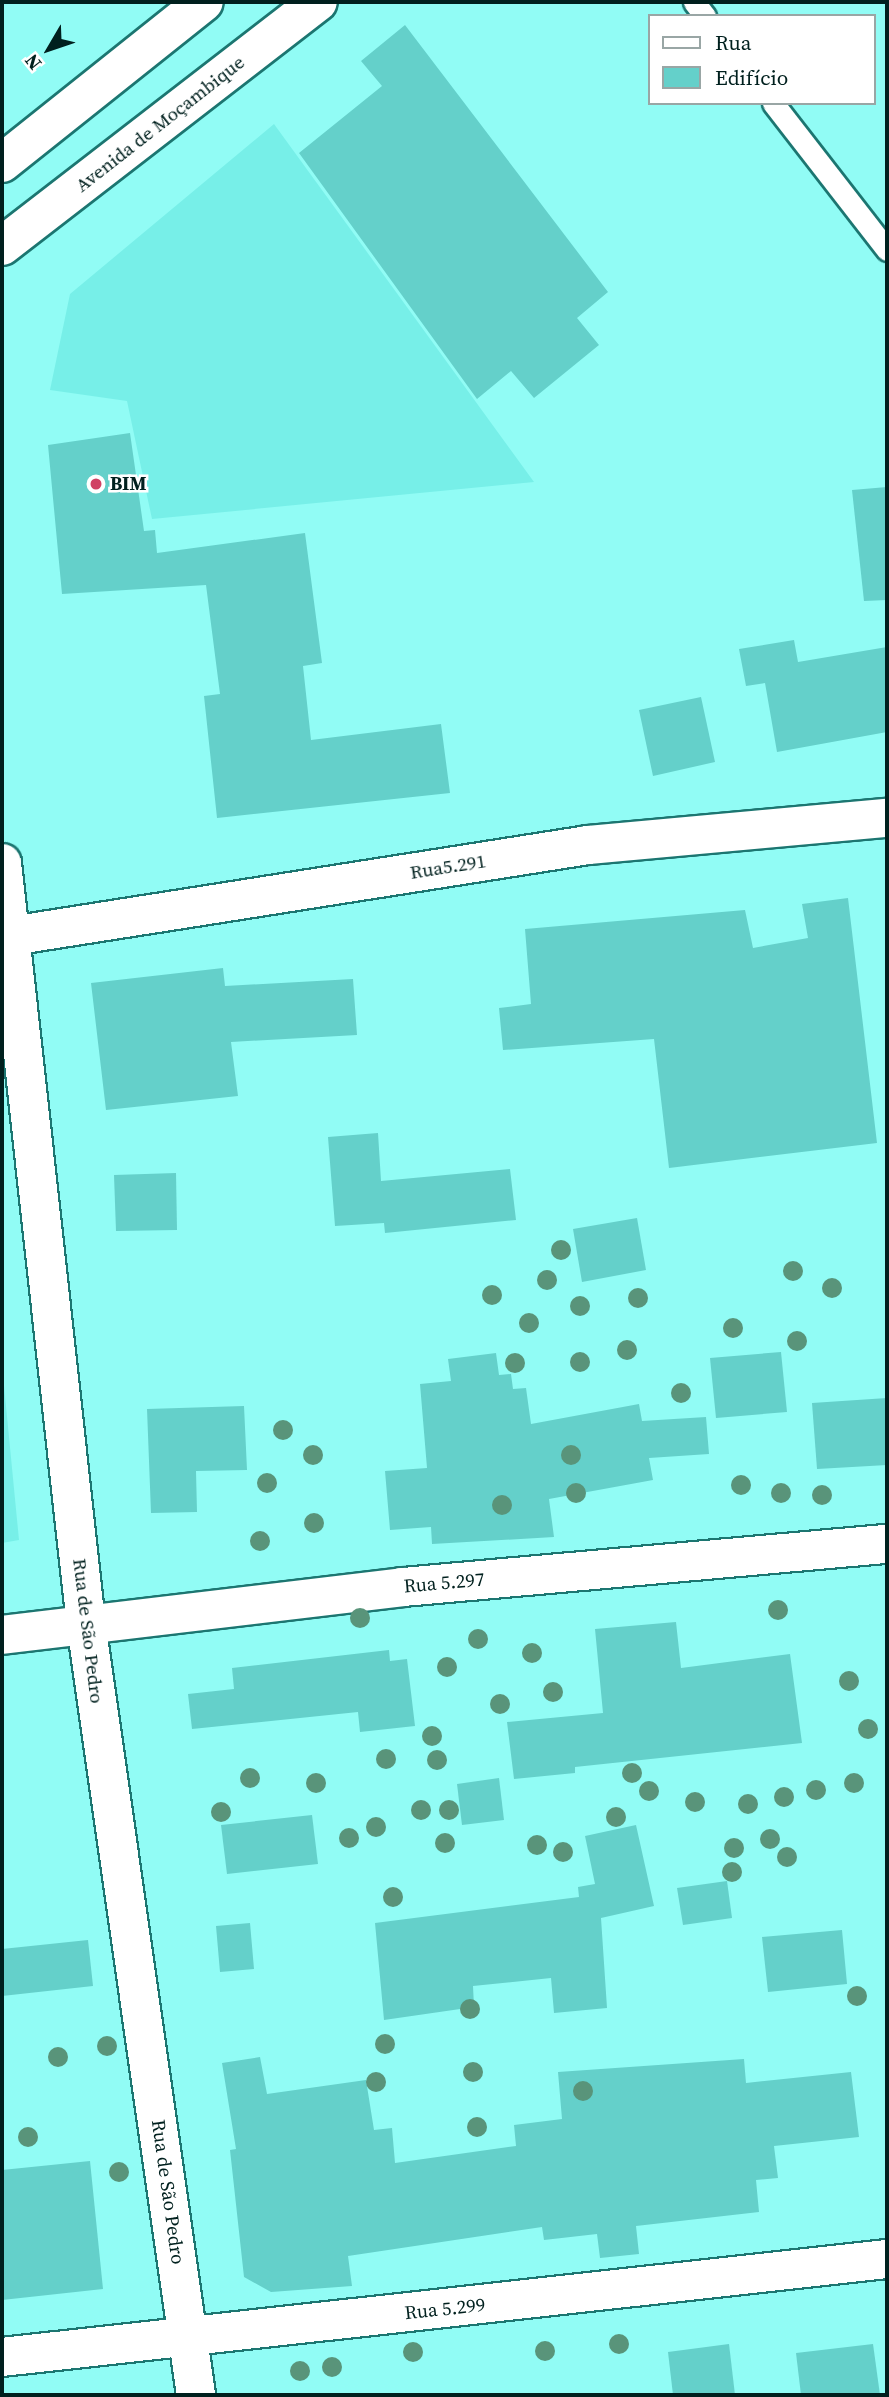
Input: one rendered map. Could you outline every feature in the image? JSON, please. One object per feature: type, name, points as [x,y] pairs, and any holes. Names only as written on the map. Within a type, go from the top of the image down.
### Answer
[{"type":"main road","points":[[2,163],[204,2]]},
{"type":"main road","name":"Avenida de Moçambique","points":[[2,246],[318,2]]},
{"type":"main road","name":"Rua5.291","points":[[11,936],[588,845],[887,818]]},
{"type":"main road","name":"Rua de São Pedro","points":[[2,863],[86,1625],[196,2395]]},
{"type":"main road","name":"Rua 5.297","points":[[2,1635],[403,1587],[887,1544]]},
{"type":"main road","name":"Rua 5.299","points":[[2,2357],[887,2259]]},
{"type":"lane","points":[[775,105],[887,250]]},
{"type":"shaded area","points":[[274,124],[534,482],[152,519],[127,401],[50,390],[70,294]]},
{"type":"shaded area","points":[[2,1365],[19,1540],[2,1543]]},
{"type":"building","points":[[405,25],[608,292],[577,318],[599,345],[534,398],[511,371],[477,399],[299,153],[382,86],[361,61]]},
{"type":"building","points":[[130,433],[144,531],[155,530],[157,553],[305,533],[322,663],[303,666],[311,740],[441,724],[450,793],[217,818],[204,696],[220,694],[206,585],[62,594],[48,445]]},
{"type":"building","points":[[887,487],[887,600],[864,601],[852,490]]},
{"type":"building","points":[[794,640],[798,662],[887,647],[887,732],[777,752],[765,683],[746,686],[739,649]]},
{"type":"building","points":[[701,697],[715,762],[653,776],[639,710]]},
{"type":"building","points":[[848,898],[877,1143],[669,1168],[654,1039],[503,1050],[499,1008],[531,1004],[525,929],[745,910],[753,948],[808,938],[802,904]]},
{"type":"building","points":[[223,968],[225,986],[353,979],[357,1035],[231,1042],[238,1096],[106,1110],[91,983]]},
{"type":"building","points":[[378,1133],[381,1181],[510,1169],[516,1220],[385,1233],[384,1223],[335,1226],[328,1137]]},
{"type":"building","points":[[176,1173],[177,1230],[116,1231],[114,1175]]},
{"type":"building","points":[[637,1218],[646,1270],[582,1282],[573,1229]]},
{"type":"building","points":[[781,1352],[787,1412],[716,1418],[710,1358]]},
{"type":"building","points":[[496,1353],[499,1375],[511,1374],[513,1389],[526,1388],[531,1424],[639,1404],[642,1421],[706,1417],[709,1454],[649,1458],[653,1480],[549,1499],[554,1537],[432,1544],[431,1527],[390,1530],[385,1471],[427,1468],[420,1384],[451,1381],[448,1359]]},
{"type":"building","points":[[887,1398],[887,1465],[817,1469],[812,1403]]},
{"type":"building","points":[[244,1406],[247,1470],[196,1471],[197,1512],[151,1513],[147,1409]]},
{"type":"building","points":[[676,1622],[681,1668],[790,1654],[802,1743],[575,1767],[575,1773],[514,1779],[507,1722],[603,1713],[595,1629]]},
{"type":"building","points":[[389,1650],[390,1661],[407,1659],[415,1726],[360,1732],[358,1712],[192,1729],[188,1694],[234,1689],[232,1668]]},
{"type":"building","points":[[499,1778],[504,1820],[462,1825],[457,1784]]},
{"type":"building","points":[[312,1815],[318,1864],[227,1874],[221,1825]]},
{"type":"building","points":[[636,1825],[654,1906],[601,1918],[607,2008],[554,2013],[551,1978],[473,1986],[474,2007],[384,2020],[375,1923],[579,1897],[578,1887],[595,1884],[585,1836]]},
{"type":"building","points":[[727,1881],[732,1918],[683,1925],[677,1888]]},
{"type":"building","points":[[250,1923],[254,1969],[220,1972],[216,1926]]},
{"type":"building","points":[[842,1930],[847,1984],[768,1992],[762,1937]]},
{"type":"building","points":[[88,1940],[93,1986],[2,1996],[2,1949]]},
{"type":"building","points":[[260,2057],[267,2094],[366,2080],[374,2130],[392,2128],[395,2163],[516,2146],[514,2125],[562,2119],[558,2072],[744,2059],[746,2083],[851,2072],[859,2137],[774,2146],[778,2178],[756,2180],[759,2212],[636,2226],[639,2254],[600,2258],[597,2234],[544,2240],[542,2227],[348,2256],[352,2286],[271,2292],[244,2277],[230,2150],[236,2149],[222,2063]]},
{"type":"building","points":[[90,2161],[103,2289],[2,2300],[2,2170]]},
{"type":"building","points":[[729,2344],[735,2395],[673,2395],[668,2352]]},
{"type":"building","points":[[873,2344],[880,2395],[801,2395],[796,2353]]},
{"type":"place","name":"BIM","points":[[96,484]]}]
